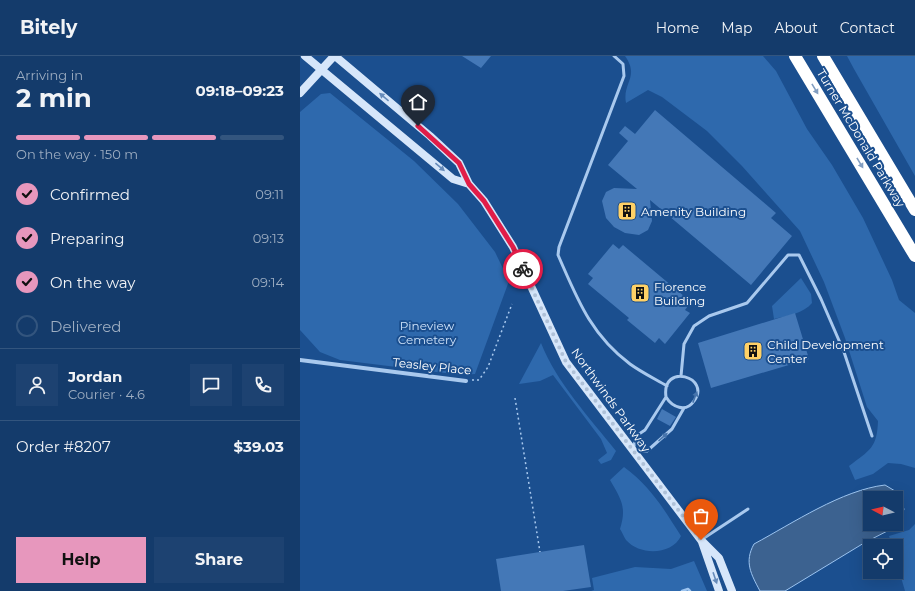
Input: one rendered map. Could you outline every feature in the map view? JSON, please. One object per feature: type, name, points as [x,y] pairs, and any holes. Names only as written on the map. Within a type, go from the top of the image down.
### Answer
[{"type":"highway","name":"Turner McDonald Parkway","points":[[795,56],[915,256]]},
{"type":"highway","name":"Turner McDonald Parkway","points":[[823,56],[915,210]]},
{"type":"street","name":"Northwinds Parkway","points":[[305,56],[453,179],[469,184]]},
{"type":"street","name":"Northwinds Parkway","points":[[335,56],[430,136],[459,163],[469,184],[484,201],[513,247],[566,362],[701,540],[720,558],[732,591]]},
{"type":"street","points":[[300,93],[335,56]]},
{"type":"street","name":"Teasley Place","points":[[300,360],[466,381]]},
{"type":"street","name":"Northwinds Parkway","points":[[701,540],[719,591]]},
{"type":"lane","points":[[614,56],[623,64],[624,76],[559,247],[558,255],[581,308],[595,330],[621,357],[666,386]]},
{"type":"lane","points":[[681,376],[684,344],[694,326],[709,316],[747,303],[788,254],[796,254],[799,255],[821,299],[844,352],[872,436]]},
{"type":"lane","points":[[681,376],[693,381],[697,390],[695,400],[684,408],[672,429],[647,451],[633,451],[636,436],[645,430],[666,397],[666,386],[673,378],[681,376]]},
{"type":"lane","points":[[666,397],[673,406],[684,408]]},
{"type":"lane","points":[[701,540],[748,509]]},
{"type":"path","name":"Teasley Place","points":[[466,381],[479,380],[488,367],[512,304]]},
{"type":"path","points":[[515,398],[540,552]]},
{"type":"green space","points":[[625,56],[763,56],[776,71],[807,129],[832,165],[863,218],[892,280],[899,300],[915,313],[915,468],[901,464],[888,463],[873,474],[855,480],[849,466],[871,448],[876,437],[878,421],[867,407],[845,338],[824,282],[800,231],[742,166],[707,131],[662,97],[648,90],[626,103],[625,96],[631,75],[631,69]]},
{"type":"green space","points":[[847,56],[915,56],[915,176],[854,69]]},
{"type":"green space","name":"Pineview Cemetery","points":[[330,93],[414,161],[458,204],[495,252],[509,281],[475,374],[461,375],[340,360],[320,352],[300,330],[300,112],[321,94]]},
{"type":"green space","points":[[801,278],[811,294],[812,303],[800,312],[774,319],[772,306]]},
{"type":"green space","points":[[541,343],[565,386],[616,451],[611,460],[601,464],[598,460],[607,453],[601,439],[553,375],[540,381],[519,384]]},
{"type":"green space","points":[[624,467],[649,490],[681,536],[671,547],[663,550],[647,551],[639,549],[625,539],[620,529],[623,515],[622,503],[610,480]]},
{"type":"green space","points":[[915,524],[915,591],[905,591],[902,579],[903,579],[903,539],[890,539],[889,536],[909,530]]},
{"type":"green space","points":[[694,561],[707,591],[591,591],[594,590],[592,578],[635,567],[671,569]]},
{"type":"shaded area","points":[[885,485],[895,491],[863,491],[863,531],[887,531],[872,539],[863,539],[863,544],[785,591],[760,591],[754,579],[749,562],[749,557],[754,544],[818,508],[852,493]]},
{"type":"building","points":[[462,56],[491,56],[481,68]]},
{"type":"building","points":[[655,110],[776,213],[771,218],[792,236],[751,285],[650,200],[652,221],[648,230],[639,235],[625,233],[614,227],[606,218],[602,201],[606,192],[614,188],[637,189],[608,165],[628,141],[619,133],[625,126],[635,134]]},
{"type":"building","name":"Florence Building","points":[[613,244],[619,249],[623,245],[691,302],[685,310],[690,313],[665,344],[659,338],[655,343],[627,320],[629,318],[588,284],[593,278],[588,274]]},
{"type":"building","name":"Child Development Center","points":[[795,313],[809,359],[711,388],[698,343]]},
{"type":"building","points":[[662,409],[676,417],[670,426],[657,419]]},
{"type":"building","points":[[584,545],[591,587],[563,591],[501,591],[496,559]]},
{"type":"waterway","points":[[682,591],[688,589],[690,591]]},
{"type":"way so far","points":[[523,269],[566,362],[591,397],[701,540]]},
{"type":"place","name":"Amenity Building","points":[[627,211]]},
{"type":"place","name":"Florence Building","points":[[640,293]]},
{"type":"place","name":"Child Development Center","points":[[753,351]]},
{"type":"route","points":[[418,126],[459,163],[469,184],[484,201],[513,247],[523,269]]}]
